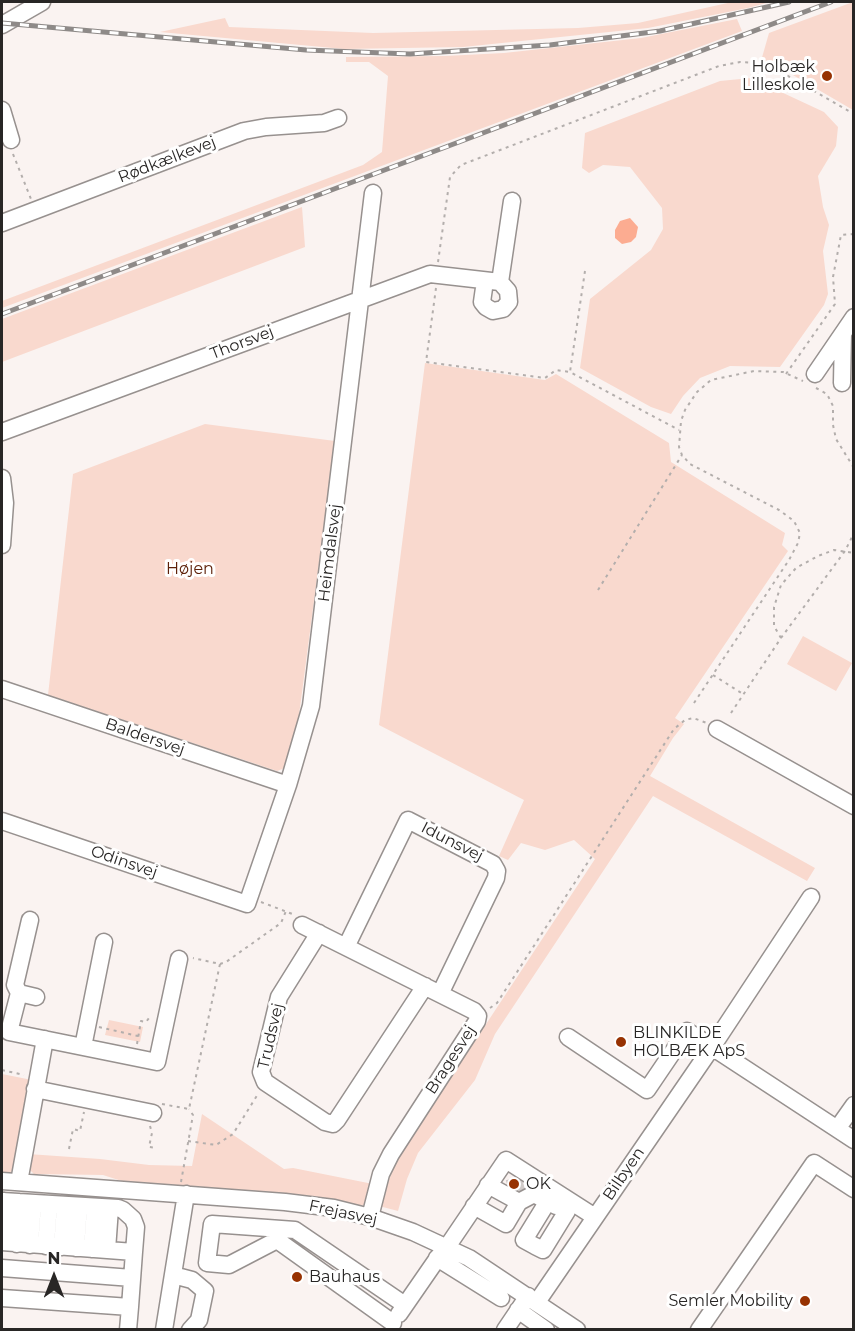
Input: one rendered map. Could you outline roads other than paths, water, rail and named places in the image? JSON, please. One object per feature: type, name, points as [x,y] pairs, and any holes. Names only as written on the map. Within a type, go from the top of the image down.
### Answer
[{"type":"street","points":[[2,25],[42,2]]},
{"type":"street","points":[[2,110],[11,140]]},
{"type":"street","name":"Rødkælkevej","points":[[2,223],[244,131],[324,123],[338,118]]},
{"type":"street","name":"Heimdalsvej","points":[[247,904],[288,785],[311,706],[373,193]]},
{"type":"street","name":"Thorsvej","points":[[2,432],[430,273],[493,281],[512,201]]},
{"type":"street","points":[[811,381],[854,317]]},
{"type":"street","points":[[842,383],[843,332]]},
{"type":"street","points":[[2,478],[5,503],[2,544]]},
{"type":"street","name":"Baldersvej","points":[[2,689],[288,785]]},
{"type":"street","points":[[717,729],[854,806]]},
{"type":"street","name":"Idunsvej","points":[[346,947],[408,820],[494,864],[496,871],[495,880],[432,990]]},
{"type":"street","name":"Odinsvej","points":[[2,821],[247,904]]},
{"type":"street","name":"Bilbyen","points":[[532,1299],[595,1217],[712,1047],[811,897]]},
{"type":"street","points":[[30,920],[15,986],[19,993],[9,1032],[158,1062],[179,959]]},
{"type":"street","name":"Bragesvej","points":[[302,925],[474,1011],[478,1016],[477,1021],[390,1154],[381,1174],[370,1217]]},
{"type":"street","name":"Trudsvej","points":[[319,933],[279,997],[261,1072],[265,1082],[325,1122],[335,1122],[432,990]]},
{"type":"street","points":[[83,1047],[104,942]]},
{"type":"street","points":[[19,993],[36,997]]},
{"type":"street","points":[[149,1018],[166,1022]]},
{"type":"street","points":[[568,1037],[647,1090],[687,1031],[854,1140]]},
{"type":"street","points":[[19,1182],[45,1040]]},
{"type":"street","points":[[35,1089],[91,1100],[147,1119]]},
{"type":"street","points":[[837,1129],[854,1105]]},
{"type":"street","points":[[699,1329],[814,1163],[854,1189]]},
{"type":"street","name":"Frejasvej","points":[[2,1181],[297,1203],[334,1208],[370,1217],[481,1265],[577,1329]]},
{"type":"street","points":[[513,1186],[562,1206]]},
{"type":"street","points":[[513,1186],[595,1217]]},
{"type":"street","points":[[405,1305],[295,1230],[212,1224],[207,1263],[229,1265],[277,1240],[390,1326],[405,1305],[443,1250],[489,1215],[513,1186]]},
{"type":"street","points":[[489,1215],[513,1186]]},
{"type":"street","points":[[164,1329],[182,1194]]},
{"type":"street","points":[[48,1246],[51,1204]]},
{"type":"street","points":[[48,1246],[51,1204]]},
{"type":"street","points":[[48,1246],[51,1204]]},
{"type":"street","points":[[48,1246],[51,1204]]},
{"type":"street","points":[[51,1204],[123,1210],[133,1220],[136,1227],[128,1329]]},
{"type":"street","points":[[536,1246],[524,1240],[562,1206]]},
{"type":"street","points":[[48,1246],[134,1252]]},
{"type":"street","points":[[443,1250],[501,1298]]},
{"type":"street","points":[[2,1268],[132,1278]]},
{"type":"street","points":[[173,1275],[192,1280],[205,1291],[199,1320],[190,1329]]},
{"type":"street","points":[[2,1298],[130,1307]]},
{"type":"street","points":[[505,1329],[518,1310],[532,1299]]},
{"type":"street","points":[[518,1310],[546,1329]]},
{"type":"tunnel","points":[[508,1188],[526,1183]]},
{"type":"railway","points":[[2,23],[306,50],[410,54],[550,45],[660,31],[789,2]]},
{"type":"railway","points":[[2,314],[831,2]]},
{"type":"place","name":"Holbæk Lilleskole","points":[[827,76]]},
{"type":"place","name":"BLINKILDE HOLBÆK ApS","points":[[621,1042]]},
{"type":"place","name":"OK","points":[[514,1184]]},
{"type":"place","name":"Bauhaus","points":[[297,1277]]},
{"type":"place","name":"Semler Mobility","points":[[805,1301]]},
{"type":"park label","name":"Højen","points":[[190,569]]}]
